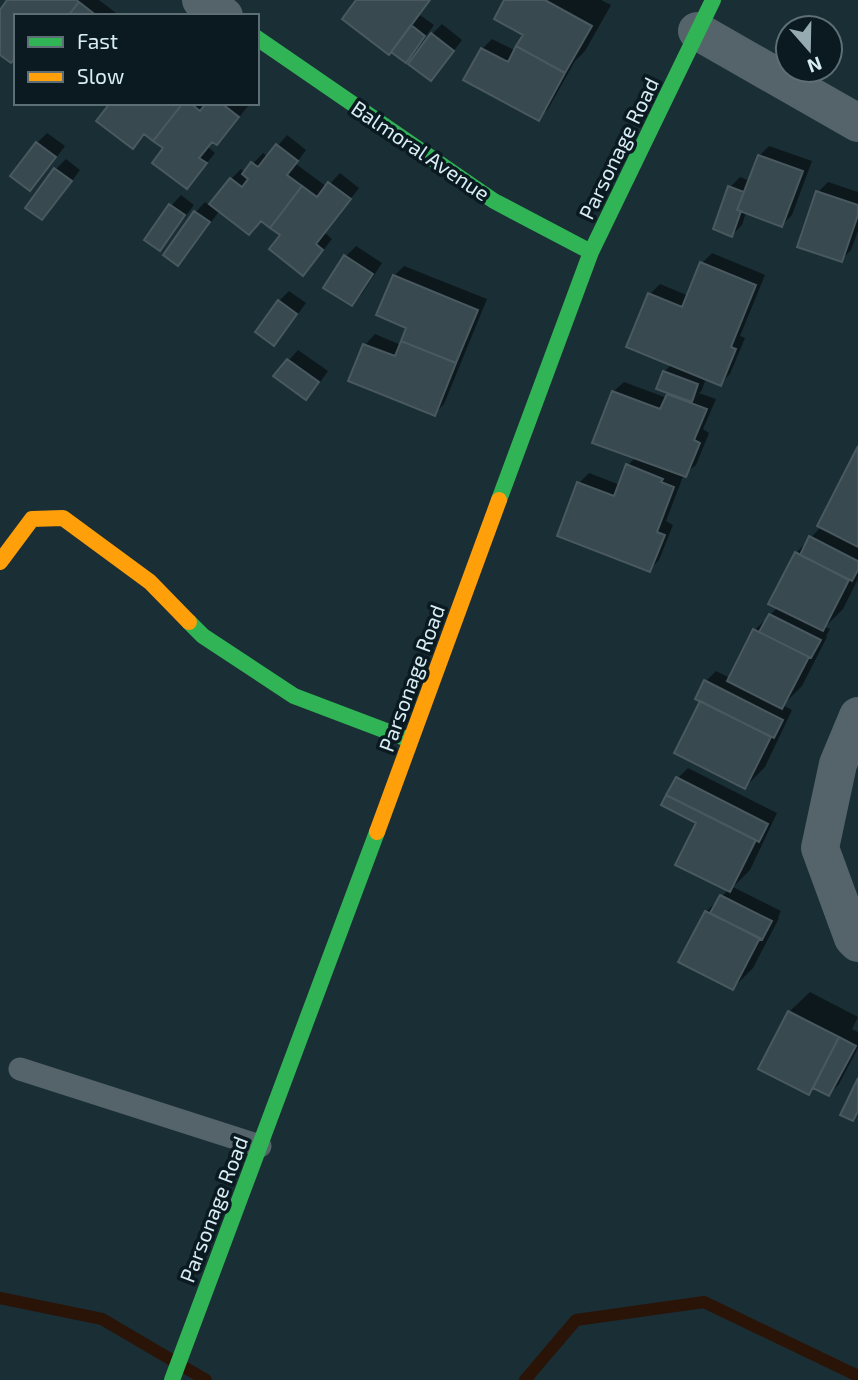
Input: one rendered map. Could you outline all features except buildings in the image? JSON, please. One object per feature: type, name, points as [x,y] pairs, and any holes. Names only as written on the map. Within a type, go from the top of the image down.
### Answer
[{"type":"street","points":[[201,0],[222,14]]},
{"type":"street","points":[[705,16],[858,123]]},
{"type":"street","name":"Parsonage Road","points":[[172,1380],[591,253],[705,16]]},
{"type":"street","name":"Balmoral Avenue","points":[[259,39],[494,201],[591,253]]},
{"type":"street","points":[[0,562],[32,519],[63,518],[150,582],[203,636],[294,696],[410,740]]},
{"type":"street","points":[[858,716],[838,764],[820,848],[853,937],[858,943]]},
{"type":"lane","points":[[20,1069],[260,1146]]},
{"type":"waterway","points":[[0,1298],[102,1319],[206,1380]]},
{"type":"waterway","points":[[525,1380],[576,1320],[704,1302],[858,1376]]},
{"type":"traffic: fast","points":[[499,500],[591,252],[713,0]]},
{"type":"traffic: fast","points":[[259,39],[494,201],[591,252]]},
{"type":"traffic: fast","points":[[189,622],[203,636],[294,696],[410,740]]},
{"type":"traffic: fast","points":[[172,1380],[377,832]]},
{"type":"traffic: slow","points":[[377,832],[499,500]]},
{"type":"traffic: slow","points":[[0,562],[32,519],[63,518],[150,582],[189,622]]}]
